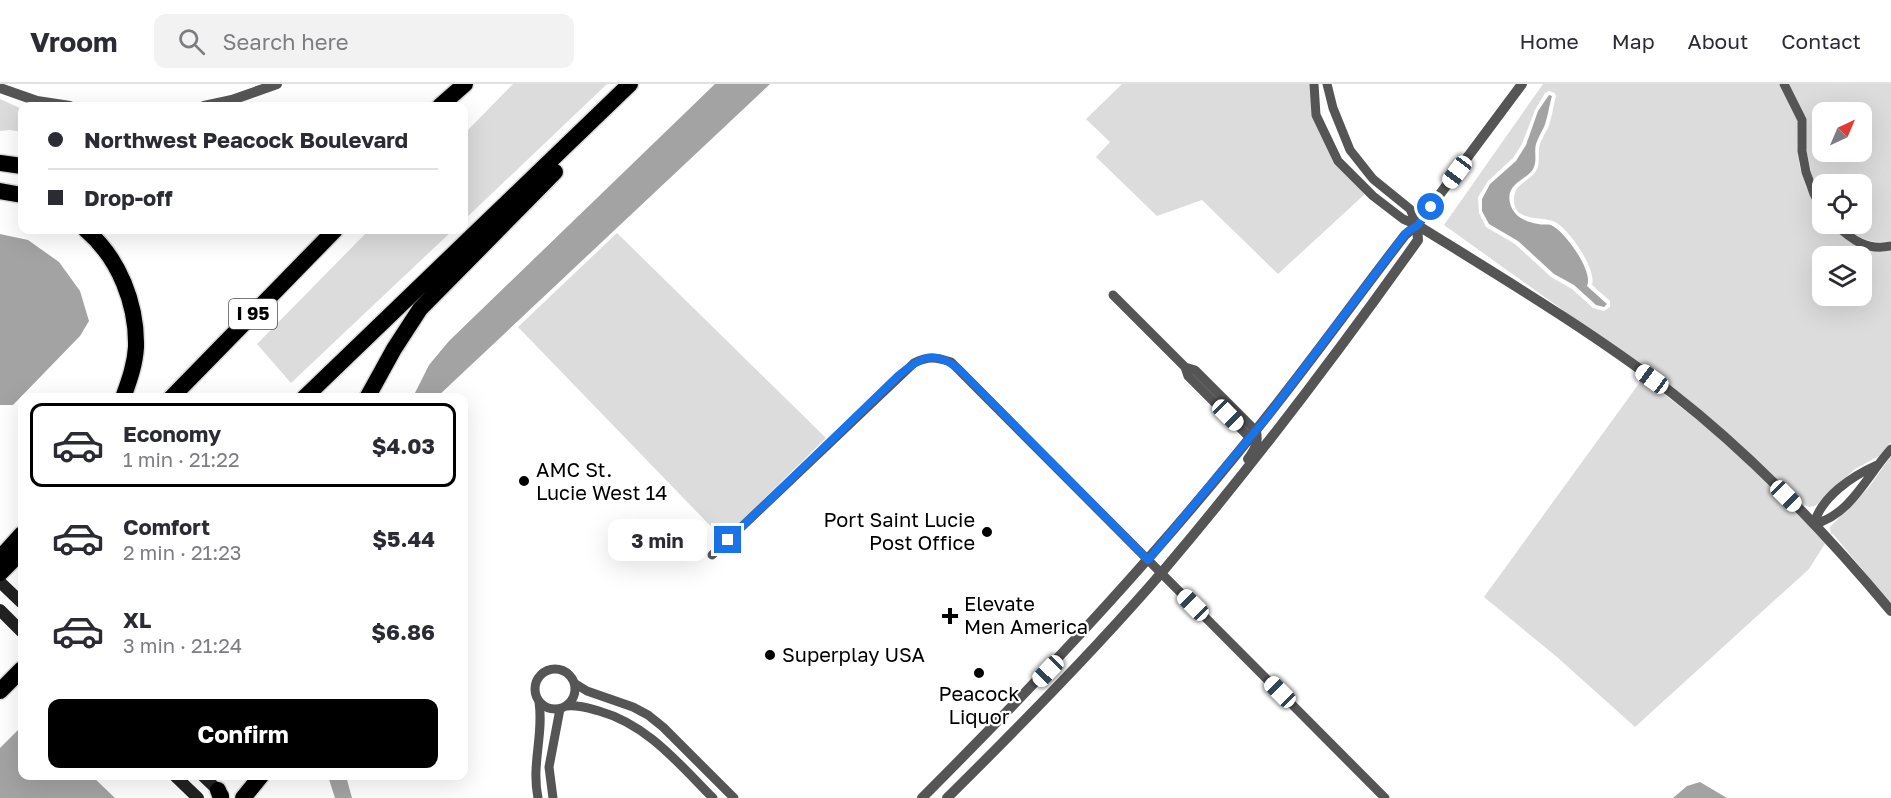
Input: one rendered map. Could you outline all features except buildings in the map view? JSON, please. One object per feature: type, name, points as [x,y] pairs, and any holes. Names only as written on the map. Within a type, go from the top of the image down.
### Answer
[{"type":"highway","points":[[445,102],[465,84]]},
{"type":"highway","points":[[460,102],[477,84]]},
{"type":"highway","points":[[309,393],[632,84]]},
{"type":"highway","points":[[370,393],[420,309],[488,238],[607,121],[632,84]]},
{"type":"highway","points":[[0,163],[18,165]]},
{"type":"highway","points":[[0,191],[18,194]]},
{"type":"highway","points":[[90,234],[112,259],[126,290],[134,318],[136,348],[131,376],[125,393]]},
{"type":"highway","name":"I 95","points":[[176,393],[331,234]]},
{"type":"highway","points":[[0,558],[18,538]]},
{"type":"highway","points":[[0,573],[18,554]]},
{"type":"highway","points":[[0,691],[18,673]]},
{"type":"highway","points":[[243,798],[258,780]]},
{"type":"main road","points":[[0,582],[18,599]]},
{"type":"main road","points":[[0,610],[18,628]]},
{"type":"main road","points":[[179,780],[198,798]]},
{"type":"main road","points":[[207,780],[222,795]]},
{"type":"street","points":[[223,102],[278,84]]},
{"type":"street","points":[[1314,84],[1316,115],[1338,161],[1373,196],[1403,219],[1418,225],[1550,308],[1673,394],[1745,454],[1842,553],[1891,611]]},
{"type":"street","points":[[947,798],[1068,674],[1161,573],[1265,447],[1359,323],[1418,240],[1418,225],[1410,209],[1373,179],[1350,150],[1333,108],[1327,84]]},
{"type":"street","points":[[922,798],[1063,655],[1148,560],[1253,434],[1406,233],[1418,225],[1522,84]]},
{"type":"street","points":[[1784,84],[1802,120],[1801,145],[1804,165],[1812,189]]},
{"type":"street","points":[[1,86],[44,102]]},
{"type":"street","points":[[1847,234],[1862,245],[1876,248],[1891,246]]},
{"type":"street","points":[[1113,295],[1185,367],[1195,370],[1258,441],[1255,450],[1220,493],[1215,508]]},
{"type":"street","points":[[712,555],[899,375],[914,363],[927,357],[951,362],[1385,798]]},
{"type":"street","points":[[1814,524],[1830,519],[1863,486],[1876,465],[1891,449]]},
{"type":"street","points":[[1814,524],[1818,511],[1844,485],[1858,473],[1876,465]]},
{"type":"street","points":[[538,798],[535,763],[542,720],[535,684],[548,670],[561,670],[570,676],[574,683],[575,694],[564,708],[549,767],[553,798]]},
{"type":"street","points":[[574,683],[587,692],[633,707],[648,716],[663,727],[734,798]]},
{"type":"street","points":[[539,702],[551,710],[578,705],[614,715],[631,723],[658,743],[713,798]]},
{"type":"shaded area","points":[[513,84],[607,84],[468,216],[468,130]]},
{"type":"shaded area","points":[[715,84],[770,84],[441,393],[415,393],[429,365],[449,341]]},
{"type":"shaded area","points":[[1122,84],[1310,84],[1313,117],[1365,194],[1278,274],[1202,200],[1157,216],[1096,157],[1110,142],[1086,119]]},
{"type":"shaded area","points":[[1543,84],[1779,84],[1798,121],[1797,146],[1800,167],[1812,198],[1812,234],[1840,234],[1859,246],[1812,246],[1812,306],[1872,306],[1872,251],[1891,251],[1891,442],[1879,456],[1855,469],[1815,506],[1809,507],[1801,504],[1581,323],[1444,225]],"holes":[[[1549,91],[1555,93],[1549,124],[1540,144],[1537,168],[1533,175],[1516,189],[1515,206],[1522,215],[1553,221],[1566,231],[1586,259],[1592,285],[1610,301],[1610,307],[1604,311],[1593,308],[1572,289],[1551,277],[1515,244],[1486,227],[1479,213],[1478,197],[1488,181],[1513,158],[1522,144],[1535,110],[1545,93]]]},
{"type":"shaded area","points":[[1789,84],[1891,84],[1891,241],[1870,241],[1854,234],[1872,234],[1872,174],[1812,175]]},
{"type":"shaded area","points":[[1549,95],[1552,96],[1545,123],[1536,144],[1534,167],[1511,190],[1510,203],[1520,218],[1533,223],[1551,225],[1564,235],[1582,262],[1588,280],[1587,286],[1607,304],[1604,307],[1596,305],[1574,285],[1554,274],[1518,241],[1489,224],[1482,211],[1482,199],[1490,184],[1516,161],[1526,145],[1538,111]]},
{"type":"shaded area","points":[[0,99],[18,107],[18,131],[0,131]]},
{"type":"shaded area","points":[[617,233],[826,438],[723,539],[518,327]]},
{"type":"shaded area","points":[[0,234],[28,240],[59,262],[80,291],[89,321],[80,336],[25,393],[18,393],[18,400],[13,405],[0,405]]},
{"type":"shaded area","points":[[365,234],[449,234],[291,383],[257,344]]},
{"type":"shaded area","points":[[1643,378],[1742,458],[1826,542],[1809,569],[1635,727],[1557,657],[1484,597]]},
{"type":"shaded area","points":[[1891,456],[1891,604],[1831,534],[1830,527],[1869,487]]},
{"type":"shaded area","points":[[18,730],[18,780],[96,780],[115,798],[0,798],[0,748]]},
{"type":"shaded area","points":[[329,780],[347,780],[352,798],[335,798]]},
{"type":"shaded area","points":[[1700,782],[1727,798],[1673,798],[1687,786]]},
{"type":"place","name":"AMC St. Lucie West 14","points":[[524,481]]},
{"type":"place","name":"Port Saint Lucie Post Office","points":[[987,532]]},
{"type":"place","name":"Elevate Men America","points":[[950,616]]},
{"type":"place","name":"Superplay USA","points":[[770,655]]},
{"type":"place","name":"Peacock Liquor","points":[[979,673]]},
{"type":"route","points":[[728,540],[899,375],[914,363],[927,357],[951,362],[961,371],[1148,560],[1232,461],[1406,233],[1418,225],[1431,207]]}]
